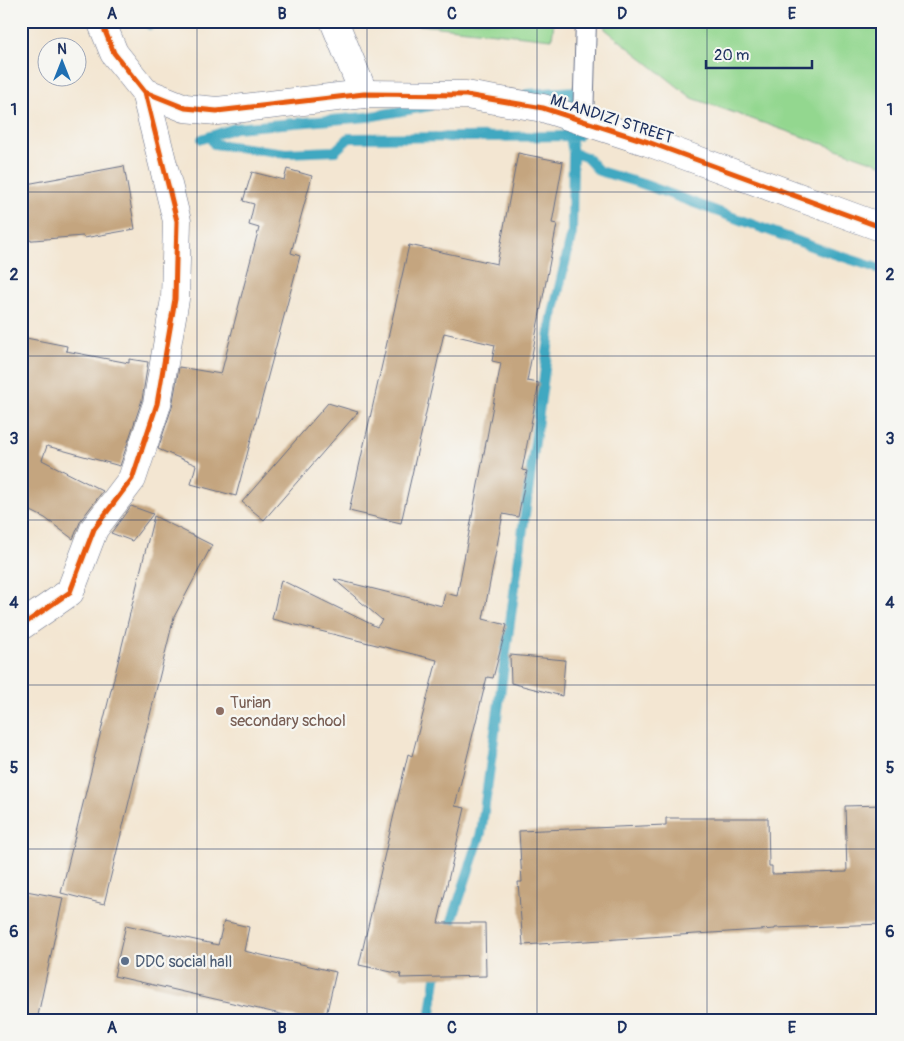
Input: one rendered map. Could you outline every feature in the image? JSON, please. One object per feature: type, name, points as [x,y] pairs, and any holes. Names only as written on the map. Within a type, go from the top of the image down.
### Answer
[{"type":"street","points":[[21,626],[70,592],[94,528],[132,479],[158,404],[175,299],[177,221],[145,92],[114,53],[101,21]]},
{"type":"street","points":[[334,21],[364,94]]},
{"type":"street","name":"MLANDIZI STREET","points":[[145,92],[185,108],[216,111],[364,94],[466,95],[543,108],[648,142],[883,228]]},
{"type":"lane","points":[[583,121],[586,21]]},
{"type":"green space","points":[[382,21],[554,21],[552,39]]},
{"type":"green space","points":[[605,21],[883,21],[883,165],[692,98],[605,29]]},
{"type":"building","points":[[518,153],[563,162],[552,223],[557,224],[527,381],[539,383],[522,470],[527,471],[518,517],[503,514],[483,619],[507,625],[493,678],[487,677],[455,806],[465,808],[438,923],[485,923],[486,976],[400,978],[401,974],[359,965],[408,754],[412,756],[437,660],[272,619],[281,580],[377,627],[382,620],[334,579],[442,606],[445,593],[457,596],[501,363],[492,361],[495,345],[444,333],[401,523],[349,511],[409,245],[497,264]]},
{"type":"building","points":[[124,166],[135,229],[84,238],[83,236],[21,241],[21,185]]},
{"type":"building","points":[[287,169],[312,176],[291,253],[300,256],[236,496],[191,484],[196,465],[158,449],[172,407],[179,367],[221,374],[259,228],[249,225],[254,204],[243,201],[252,172],[284,180]]},
{"type":"building","points":[[21,337],[67,346],[66,351],[129,363],[129,359],[148,362],[142,400],[120,466],[47,446],[42,460],[103,491],[81,520],[73,539],[45,518],[21,506]]},
{"type":"building","points":[[328,403],[358,412],[264,520],[242,502]]},
{"type":"building","points":[[131,506],[153,514],[132,541],[111,533]]},
{"type":"building","points":[[154,516],[212,545],[174,617],[104,904],[61,893]]},
{"type":"building","points":[[510,655],[565,660],[562,696],[511,683]]},
{"type":"building","points":[[883,805],[883,924],[775,928],[523,945],[518,882],[522,882],[519,831],[666,825],[666,818],[768,818],[769,866],[772,866],[772,874],[847,872],[845,806]]},
{"type":"building","points":[[21,890],[63,898],[37,1020],[21,1020]]},
{"type":"building","points":[[224,921],[249,927],[244,951],[336,972],[325,1020],[307,1020],[114,976],[126,925],[218,945]]},
{"type":"waterway","points":[[148,21],[150,25]]},
{"type":"waterway","points":[[447,936],[481,833],[552,318],[572,233],[573,153],[563,114],[574,100],[577,89]]},
{"type":"waterway","points":[[527,94],[577,91]]},
{"type":"waterway","points":[[202,139],[235,128],[367,117],[430,106]]},
{"type":"waterway","points":[[210,136],[214,144],[286,153],[335,151],[349,138],[578,136]]},
{"type":"waterway","points":[[573,153],[586,157],[599,171],[643,184],[819,249],[883,270]]},
{"type":"waterway","points":[[430,1020],[438,964]]},
{"type":"cycle path","points":[[21,626],[70,592],[94,529],[132,479],[157,404],[175,299],[177,221],[145,92],[114,53],[101,21]]},
{"type":"cycle path","points":[[145,92],[185,108],[217,111],[364,94],[466,95],[543,108],[648,142],[883,228]]},
{"type":"place","name":"Turian secondary school","points":[[220,711]]},
{"type":"place","name":"DDC social hall","points":[[125,961]]}]
